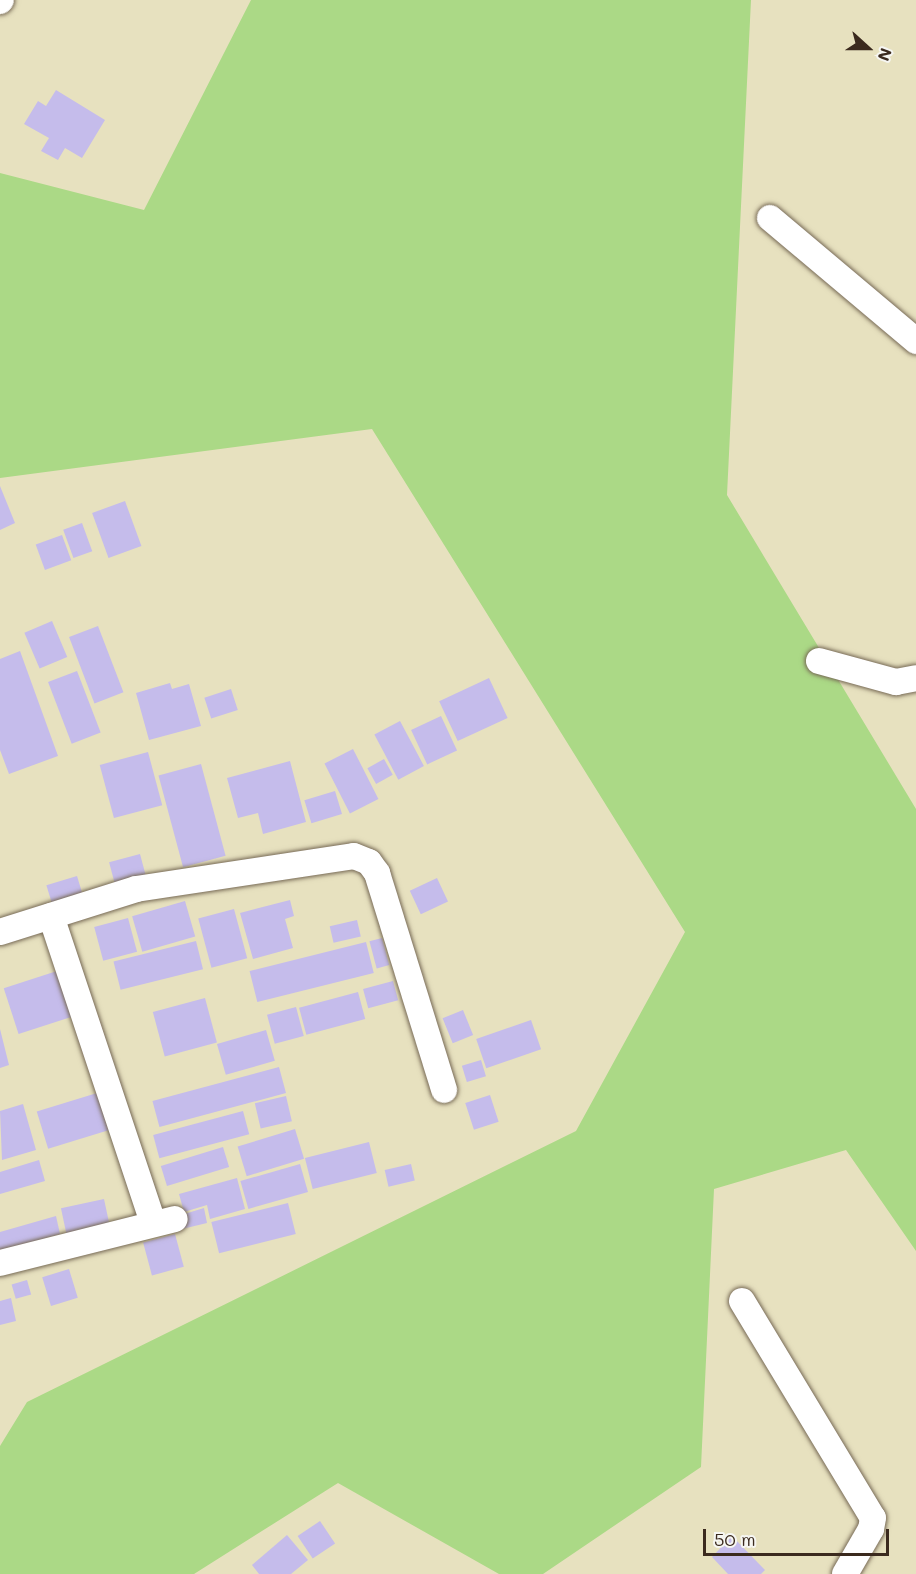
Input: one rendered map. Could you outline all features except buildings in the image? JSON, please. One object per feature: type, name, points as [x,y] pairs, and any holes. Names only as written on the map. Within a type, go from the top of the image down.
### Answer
[{"type":"street","points":[[770,218],[916,340]]},
{"type":"street","points":[[819,661],[896,682],[916,678]]},
{"type":"street","points":[[0,932],[136,889],[342,856],[369,862],[376,873],[444,1090]]},
{"type":"street","points":[[0,1263],[164,1221],[51,916]]},
{"type":"street","points":[[742,1301],[873,1518],[871,1529],[845,1574]]},
{"type":"green space","points":[[251,0],[751,0],[727,495],[916,809],[916,1251],[846,1150],[714,1189],[701,1467],[543,1574],[499,1574],[338,1483],[194,1574],[0,1574],[0,1446],[27,1402],[576,1131],[685,932],[372,429],[0,478],[0,173],[144,210]]}]
